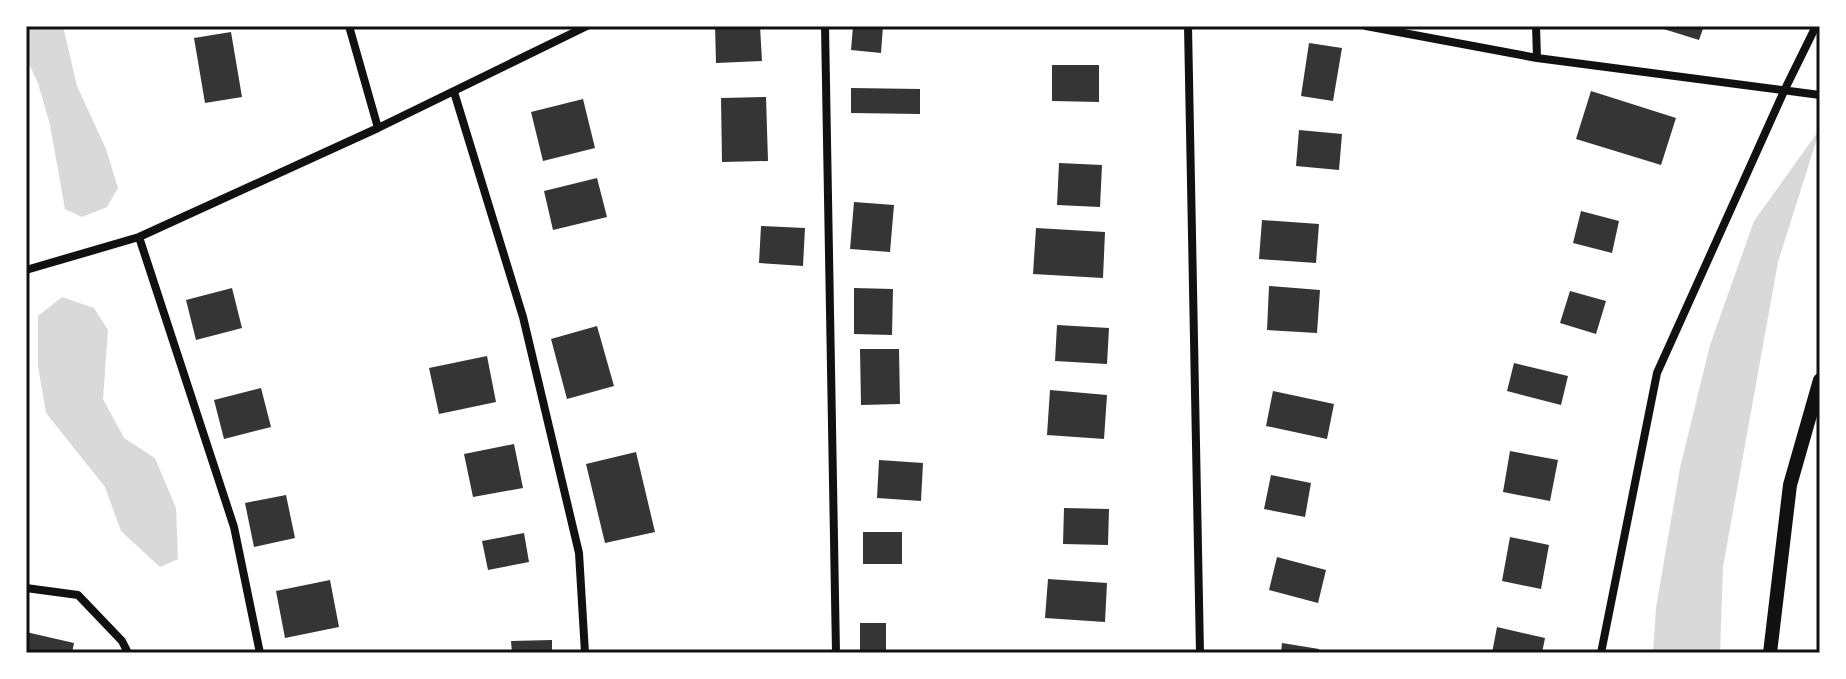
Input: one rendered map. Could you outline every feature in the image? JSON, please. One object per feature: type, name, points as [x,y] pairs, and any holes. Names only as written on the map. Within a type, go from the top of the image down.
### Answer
[{"type":"street","points":[[349,26],[378,128]]},
{"type":"street","points":[[26,270],[139,237],[378,128],[587,26]]},
{"type":"street","points":[[825,26],[836,653]]},
{"type":"street","points":[[1188,26],[1200,653]]},
{"type":"street","points":[[1366,26],[1537,58],[1820,95]]},
{"type":"street","points":[[1536,26],[1537,58]]},
{"type":"street","points":[[1601,653],[1657,373],[1816,26]]},
{"type":"street","points":[[454,92],[523,317],[576,538],[585,653]]},
{"type":"street","points":[[139,237],[234,527],[260,653]]},
{"type":"street","points":[[1770,653],[1790,485],[1820,380]]},
{"type":"street","points":[[26,588],[78,595],[122,641],[128,653]]},
{"type":"shaded area","points":[[26,26],[63,26],[77,86],[106,149],[118,188],[107,207],[82,217],[65,209],[50,125],[38,83],[26,58]]},
{"type":"shaded area","points":[[1820,129],[1778,262],[1723,567],[1720,653],[1653,653],[1656,608],[1680,468],[1710,345],[1754,221]]},
{"type":"shaded area","points":[[62,297],[94,308],[108,330],[103,399],[124,438],[155,458],[176,508],[178,559],[160,567],[121,531],[105,487],[46,413],[38,366],[38,316]]},
{"type":"building","points":[[715,26],[760,26],[762,61],[716,63]]},
{"type":"building","points":[[853,26],[883,26],[881,53],[851,50]]},
{"type":"building","points":[[1654,26],[1704,26],[1699,40]]},
{"type":"building","points":[[231,32],[242,97],[205,103],[194,38]]},
{"type":"building","points":[[1309,43],[1342,48],[1333,101],[1301,96]]},
{"type":"building","points":[[1052,65],[1099,65],[1099,102],[1052,101]]},
{"type":"building","points":[[851,88],[920,89],[920,114],[851,113]]},
{"type":"building","points":[[1591,91],[1676,118],[1661,165],[1576,139]]},
{"type":"building","points":[[766,97],[768,161],[722,162],[721,98]]},
{"type":"building","points":[[583,99],[595,148],[543,161],[531,112]]},
{"type":"building","points":[[1299,130],[1342,134],[1339,170],[1296,166]]},
{"type":"building","points":[[1059,163],[1102,165],[1100,207],[1057,205]]},
{"type":"building","points":[[597,178],[607,217],[553,230],[544,191]]},
{"type":"building","points":[[854,202],[894,205],[890,252],[850,249]]},
{"type":"building","points":[[1581,211],[1619,221],[1612,253],[1573,243]]},
{"type":"building","points":[[1262,220],[1319,224],[1316,263],[1259,259]]},
{"type":"building","points":[[761,226],[805,228],[803,266],[759,263]]},
{"type":"building","points":[[1036,228],[1105,232],[1103,278],[1033,274]]},
{"type":"building","points":[[1269,286],[1320,290],[1317,333],[1267,330]]},
{"type":"building","points":[[232,288],[242,328],[196,340],[186,300]]},
{"type":"building","points":[[854,288],[893,289],[892,335],[854,334]]},
{"type":"building","points":[[1570,291],[1606,301],[1596,334],[1560,323]]},
{"type":"building","points":[[1057,325],[1109,328],[1107,364],[1055,361]]},
{"type":"building","points":[[597,326],[614,386],[567,399],[551,339]]},
{"type":"building","points":[[860,349],[899,349],[900,404],[861,405]]},
{"type":"building","points":[[487,356],[496,402],[439,414],[429,368]]},
{"type":"building","points":[[1514,363],[1568,376],[1561,405],[1507,391]]},
{"type":"building","points":[[261,388],[271,427],[224,439],[214,400]]},
{"type":"building","points":[[1050,390],[1107,395],[1104,439],[1047,435]]},
{"type":"building","points":[[1273,391],[1334,404],[1327,439],[1266,426]]},
{"type":"building","points":[[514,444],[523,488],[473,497],[464,454]]},
{"type":"building","points":[[1510,451],[1558,460],[1550,501],[1503,492]]},
{"type":"building","points":[[636,452],[655,532],[605,543],[586,464]]},
{"type":"building","points":[[879,460],[923,463],[921,501],[877,498]]},
{"type":"building","points":[[1271,475],[1311,483],[1305,517],[1264,509]]},
{"type":"building","points":[[286,495],[295,538],[254,547],[245,503]]},
{"type":"building","points":[[1064,508],[1109,509],[1108,545],[1063,544]]},
{"type":"building","points":[[863,532],[902,532],[902,564],[863,564]]},
{"type":"building","points":[[524,533],[529,562],[488,570],[482,541]]},
{"type":"building","points":[[1510,537],[1549,545],[1541,589],[1502,581]]},
{"type":"building","points":[[1277,557],[1326,570],[1318,603],[1269,590]]},
{"type":"building","points":[[1048,579],[1107,583],[1105,622],[1045,618]]},
{"type":"building","points":[[330,580],[339,627],[285,638],[276,591]]},
{"type":"building","points":[[860,623],[886,623],[886,653],[860,653]]},
{"type":"building","points":[[1497,627],[1545,638],[1542,653],[1492,653]]},
{"type":"building","points":[[26,632],[74,643],[72,653],[26,653]]},
{"type":"building","points":[[552,640],[552,653],[512,653],[511,641]]},
{"type":"building","points":[[1282,643],[1319,649],[1318,653],[1281,653]]}]
